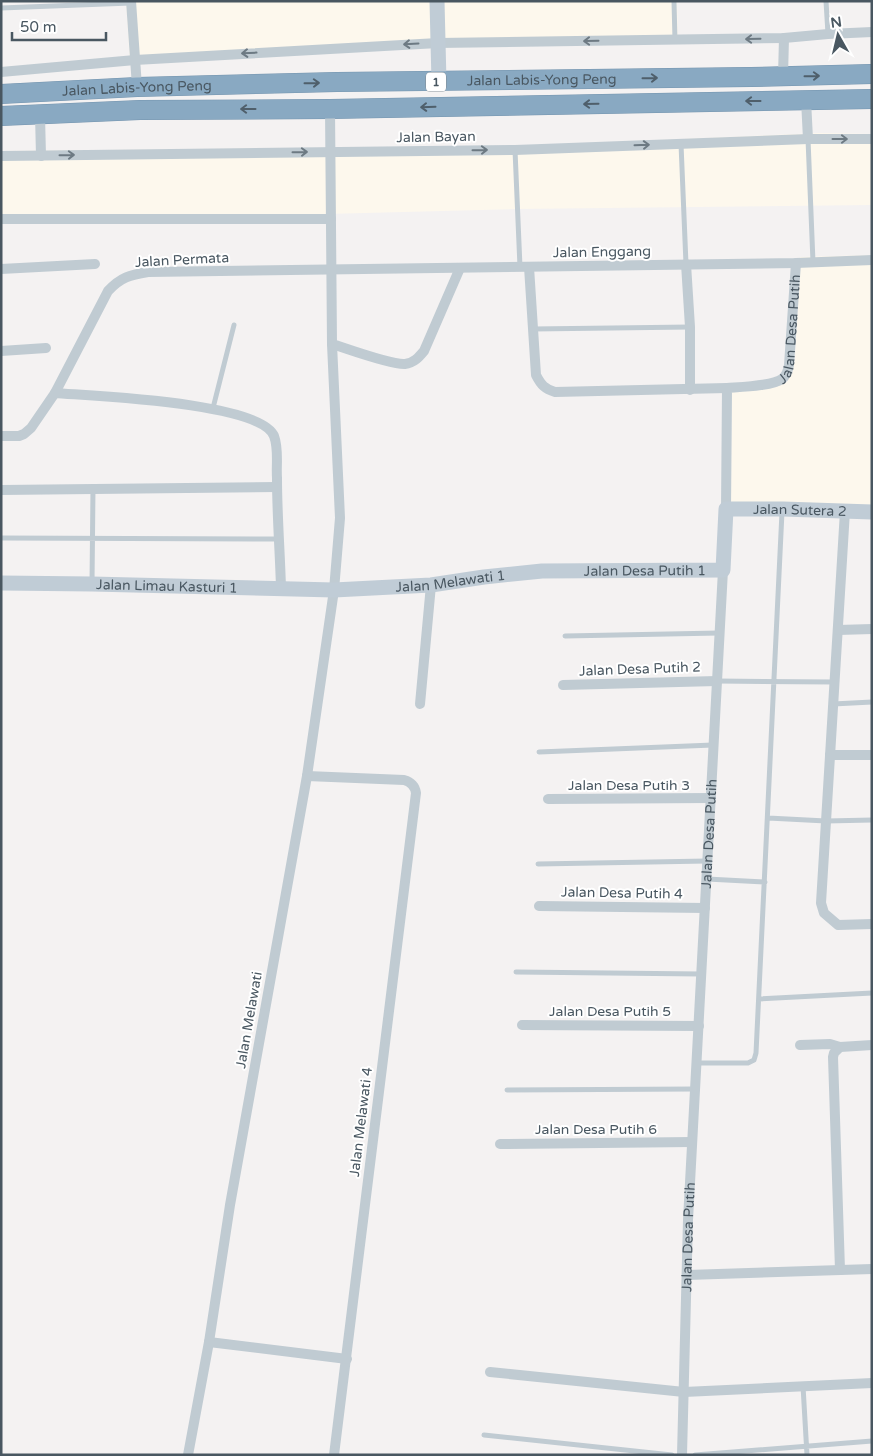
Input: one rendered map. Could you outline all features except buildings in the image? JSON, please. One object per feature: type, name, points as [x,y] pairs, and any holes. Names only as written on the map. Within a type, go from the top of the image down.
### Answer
[{"type":"highway","name":"Jalan Labis-Yong Peng","points":[[1,94],[137,87],[337,82],[440,82],[872,74]]},
{"type":"highway","points":[[612,78],[618,93],[616,103]]},
{"type":"highway","name":"Jalan Labis-Yong Peng","points":[[1,116],[140,110],[330,109],[872,99]]},
{"type":"street","points":[[437,1],[440,82]]},
{"type":"street","points":[[131,2],[137,87]]},
{"type":"street","points":[[1,72],[135,60],[438,43],[784,38],[872,32]]},
{"type":"street","points":[[783,76],[784,38]]},
{"type":"street","points":[[806,100],[808,139]]},
{"type":"street","name":"Jalan Melawati","points":[[188,1455],[209,1342],[230,1204],[307,776],[334,590],[340,518],[332,344],[330,109]]},
{"type":"street","points":[[40,115],[41,156]]},
{"type":"street","name":"Jalan Bayan","points":[[1,156],[515,150],[808,139],[872,139]]},
{"type":"street","points":[[1,219],[331,219]]},
{"type":"street","name":"Jalan Enggang","points":[[332,270],[872,260]]},
{"type":"street","name":"Jalan Desa Putih","points":[[682,1455],[692,1142],[726,509],[726,388],[773,383],[786,375],[789,366],[796,262]]},
{"type":"street","points":[[1,269],[95,264]]},
{"type":"street","points":[[686,264],[690,327],[690,390]]},
{"type":"street","points":[[525,267],[533,329],[536,375],[546,389],[555,392],[726,388]]},
{"type":"street","points":[[332,344],[393,363],[405,364],[412,362],[424,351],[460,268]]},
{"type":"street","name":"Jalan Permata","points":[[1,436],[19,436],[28,432],[54,393],[108,291],[116,282],[125,277],[148,272],[332,270]]},
{"type":"street","points":[[1,350],[46,348]]},
{"type":"street","points":[[54,393],[130,398],[213,408],[242,416],[269,429],[274,436],[277,448],[276,472],[280,539],[280,588]]},
{"type":"street","points":[[1,490],[277,488]]},
{"type":"street","name":"Jalan Sutera 2","points":[[726,509],[872,512]]},
{"type":"street","points":[[845,511],[821,903],[824,913],[838,925],[872,924]]},
{"type":"street","name":"Jalan Desa Putih 1","points":[[566,571],[723,570]]},
{"type":"street","name":"Jalan Melawati 1","points":[[334,590],[431,585],[514,573],[566,571]]},
{"type":"street","name":"Jalan Limau Kasturi 1","points":[[1,583],[334,590]]},
{"type":"street","points":[[420,704],[431,585]]},
{"type":"street","points":[[838,630],[872,628]]},
{"type":"street","name":"Jalan Desa Putih 2","points":[[563,685],[717,681]]},
{"type":"street","points":[[830,755],[872,755]]},
{"type":"street","name":"Jalan Melawati 4","points":[[307,776],[404,780],[413,784],[416,788],[334,1455]]},
{"type":"street","name":"Jalan Desa Putih 3","points":[[548,799],[711,798]]},
{"type":"street","name":"Jalan Desa Putih 4","points":[[539,906],[705,908]]},
{"type":"street","name":"Jalan Desa Putih 5","points":[[522,1025],[699,1026]]},
{"type":"street","points":[[800,1044],[830,1044],[840,1047],[872,1045]]},
{"type":"street","points":[[840,1047],[833,1057],[840,1270]]},
{"type":"street","name":"Jalan Desa Putih 6","points":[[500,1144],[692,1142]]},
{"type":"street","points":[[687,1275],[872,1269]]},
{"type":"street","points":[[209,1342],[346,1359]]},
{"type":"street","points":[[490,1372],[684,1392],[872,1383]]},
{"type":"lane","points":[[674,1],[675,40]]},
{"type":"lane","points":[[826,1],[828,34]]},
{"type":"lane","points":[[1,8],[131,2]]},
{"type":"lane","points":[[808,139],[813,262]]},
{"type":"lane","points":[[681,144],[686,264]]},
{"type":"lane","points":[[515,150],[525,267]]},
{"type":"lane","points":[[213,408],[234,325]]},
{"type":"lane","points":[[533,329],[690,327]]},
{"type":"lane","points":[[92,584],[93,489]]},
{"type":"lane","points":[[697,1063],[748,1063],[754,1060],[758,1045],[783,509]]},
{"type":"lane","points":[[1,538],[280,539]]},
{"type":"lane","points":[[564,636],[720,633]]},
{"type":"lane","points":[[717,681],[835,682]]},
{"type":"lane","points":[[834,704],[872,702]]},
{"type":"lane","points":[[539,752],[714,745]]},
{"type":"lane","points":[[768,818],[826,821],[872,820]]},
{"type":"lane","points":[[538,864],[708,861]]},
{"type":"lane","points":[[707,879],[765,882]]},
{"type":"lane","points":[[516,972],[702,974]]},
{"type":"lane","points":[[759,999],[872,993]]},
{"type":"lane","points":[[507,1090],[695,1089]]},
{"type":"lane","points":[[803,1386],[807,1455]]},
{"type":"lane","points":[[484,1435],[672,1455]]},
{"type":"lane","points":[[696,1455],[872,1441]]},
{"type":"shaded area","points":[[126,1],[677,1],[678,43],[416,48],[130,64]]},
{"type":"shaded area","points":[[819,133],[872,134],[872,205],[515,209],[326,214],[1,214],[1,151],[519,146]]},
{"type":"shaded area","points":[[872,255],[872,505],[731,502],[732,392],[776,387],[787,382],[792,374],[795,359],[800,257]]}]
